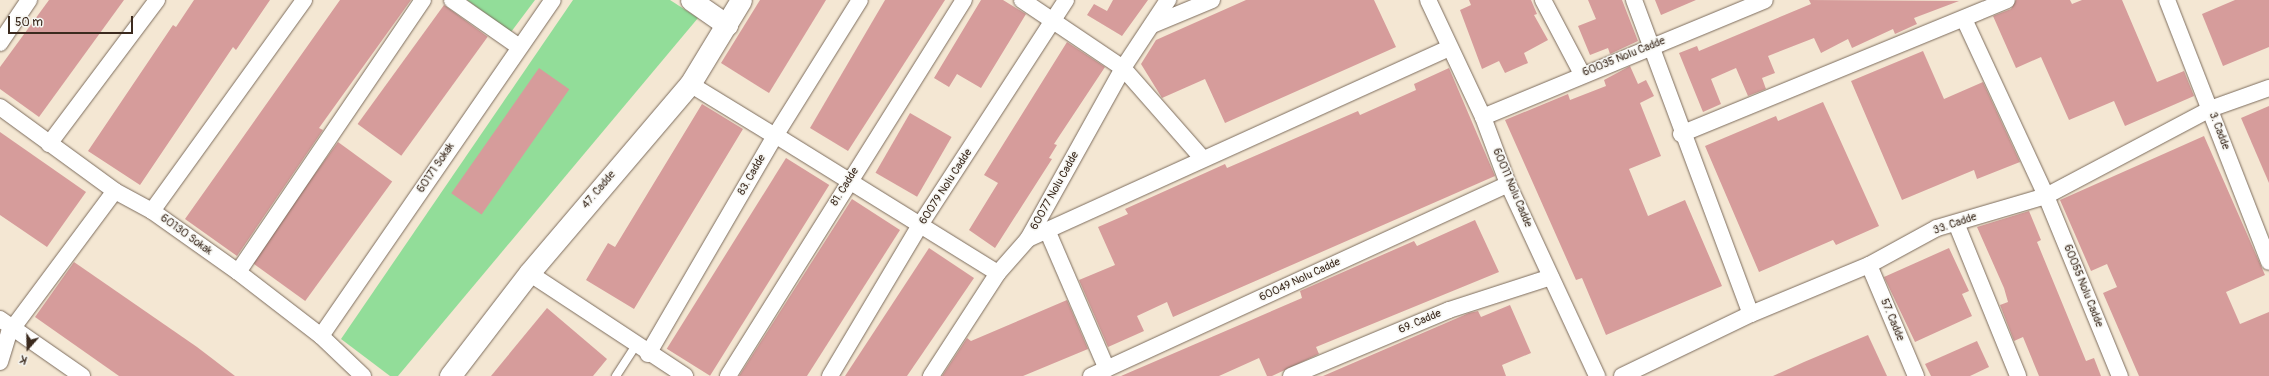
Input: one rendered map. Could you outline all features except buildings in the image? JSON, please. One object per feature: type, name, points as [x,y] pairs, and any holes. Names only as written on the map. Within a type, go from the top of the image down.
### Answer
[{"type":"street","points":[[0,43],[29,0]]},
{"type":"street","points":[[50,144],[157,0]]},
{"type":"street","points":[[152,211],[304,0]]},
{"type":"street","points":[[238,272],[423,0]]},
{"type":"street","points":[[452,0],[518,46]]},
{"type":"street","name":"60171 Sokak","points":[[321,336],[518,46],[553,0]]},
{"type":"street","points":[[691,0],[727,25]]},
{"type":"street","name":"47. Cadde","points":[[450,376],[529,273],[690,84],[741,0]]},
{"type":"street","name":"83. Cadde","points":[[642,350],[860,0]]},
{"type":"street","name":"81. Cadde","points":[[728,376],[848,181],[964,0]]},
{"type":"street","points":[[1022,0],[1123,68],[1203,159]]},
{"type":"street","name":"60079 Nolu Cadde","points":[[830,376],[920,225],[1066,0]]},
{"type":"street","name":"60077 Nolu Cadde","points":[[931,376],[998,273],[1028,239],[1123,68],[1168,0]]},
{"type":"street","points":[[1152,25],[1212,0]]},
{"type":"street","name":"60011 Nolu Cadde","points":[[1428,0],[1449,48],[1483,116],[1508,184],[1597,376]]},
{"type":"street","points":[[1543,0],[1582,74]]},
{"type":"street","points":[[1634,0],[1654,46],[1681,134],[1752,314]]},
{"type":"street","name":"60035 Nolu Cadde","points":[[1483,116],[1765,0]]},
{"type":"street","points":[[1681,134],[1964,19],[2007,0]]},
{"type":"street","name":"3. Cadde","points":[[2167,0],[2269,262]]},
{"type":"street","name":"60055 Nolu Cadde","points":[[1964,19],[2046,196],[2120,376]]},
{"type":"street","points":[[1028,239],[1449,48]]},
{"type":"street","points":[[690,84],[998,273]]},
{"type":"street","name":"33. Cadde","points":[[1622,376],[1752,314],[1869,265],[1937,228],[2046,196],[2210,109],[2269,88]]},
{"type":"street","name":"60130 Sokak","points":[[0,107],[115,191],[152,211],[238,272],[321,336],[363,376]]},
{"type":"street","name":"60049 Nolu Cadde","points":[[1091,376],[1508,184]]},
{"type":"street","points":[[0,362],[14,328],[115,191]]},
{"type":"street","points":[[1956,222],[2018,376]]},
{"type":"street","points":[[1047,230],[1107,369]]},
{"type":"street","name":"57. Cadde","points":[[1869,265],[1916,376]]},
{"type":"street","points":[[529,273],[642,350],[685,376]]},
{"type":"street","name":"69. Cadde","points":[[1292,376],[1449,310],[1551,277]]},
{"type":"street","points":[[0,319],[82,376]]},
{"type":"lane","points":[[616,376],[642,350]]},
{"type":"green space","points":[[467,0],[535,0],[511,32]]},
{"type":"green space","points":[[573,0],[670,0],[698,18],[398,376],[390,376],[341,339]]}]
